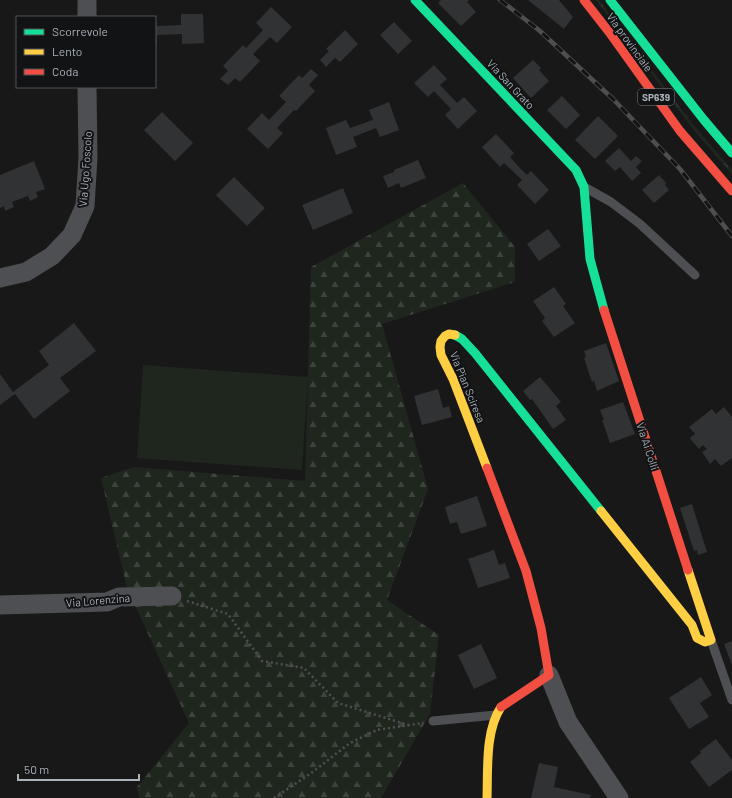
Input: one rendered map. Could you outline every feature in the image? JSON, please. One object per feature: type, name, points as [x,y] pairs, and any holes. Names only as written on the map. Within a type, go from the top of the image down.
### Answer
[{"type":"street","points":[[87,0],[87,16]]},
{"type":"street","name":"Via San Grato","points":[[415,0],[576,170],[584,187]]},
{"type":"street","name":"Via provinciale","points":[[584,0],[600,19],[680,131],[732,191]]},
{"type":"street","name":"Via provinciale","points":[[610,0],[704,120],[732,153]]},
{"type":"street","name":"Via Ugo Foscolo","points":[[0,278],[26,272],[52,256],[72,235],[85,206],[88,158],[87,88]]},
{"type":"street","name":"Via Ai Colli","points":[[584,187],[590,259],[604,310],[711,640]]},
{"type":"street","name":"Via Pian Sciresa","points":[[549,675],[541,628],[526,571],[453,379],[441,355],[441,341],[445,336],[453,335],[462,340],[475,353],[692,625],[697,638],[705,642],[711,640]]},
{"type":"street","name":"Via Lorenzina","points":[[0,605],[108,602],[119,597],[172,596]]},
{"type":"street","points":[[487,798],[488,748],[496,714],[502,705],[549,675],[568,722],[620,798]]},
{"type":"lane","points":[[584,187],[611,202],[640,224],[695,275]]},
{"type":"lane","name":"Via Ai Colli","points":[[711,640],[732,700]]},
{"type":"lane","points":[[433,720],[496,714]]},
{"type":"path","points":[[172,596],[228,614],[262,661],[304,668],[338,704],[408,725]]},
{"type":"path","points":[[274,798],[310,774],[350,743],[377,730],[433,720]]},
{"type":"green space","points":[[596,0],[599,0],[695,127],[732,170],[732,174],[693,129]]},
{"type":"green space","points":[[463,183],[515,247],[515,282],[382,324],[428,489],[387,600],[439,635],[430,714],[381,798],[139,798],[137,787],[189,723],[127,588],[101,478],[134,467],[305,481],[311,267]]},
{"type":"green space","points":[[143,365],[308,377],[302,470],[137,458]]},
{"type":"building","points":[[441,0],[469,0],[467,2],[476,12],[461,26],[438,3]]},
{"type":"building","points":[[528,0],[559,0],[573,17],[564,29]]},
{"type":"building","points":[[271,7],[292,27],[277,43],[270,37],[253,54],[260,61],[240,82],[235,78],[228,85],[220,79],[228,71],[223,66],[243,45],[246,48],[263,30],[256,23]]},
{"type":"building","points":[[181,14],[203,14],[204,43],[182,44],[182,34],[157,35],[156,45],[156,18],[157,26],[181,25]]},
{"type":"building","points":[[394,22],[412,41],[398,54],[380,35]]},
{"type":"building","points":[[345,30],[358,44],[340,62],[335,58],[326,67],[320,60],[329,51],[326,49]]},
{"type":"building","points":[[533,60],[541,68],[539,70],[549,81],[531,98],[513,78]]},
{"type":"building","points":[[434,65],[447,79],[440,85],[457,103],[464,97],[477,111],[458,129],[445,115],[451,109],[434,91],[428,97],[414,83]]},
{"type":"building","points":[[311,69],[318,75],[309,85],[315,91],[277,128],[283,133],[268,149],[247,129],[262,113],[269,120],[286,102],[279,96],[299,75],[302,78]]},
{"type":"building","points":[[562,96],[580,115],[566,129],[547,110]]},
{"type":"building","points":[[389,102],[399,130],[380,137],[376,128],[353,137],[357,147],[336,155],[326,128],[346,120],[350,128],[373,120],[369,110]]},
{"type":"building","points":[[162,112],[193,143],[175,161],[144,130]]},
{"type":"building","points":[[598,116],[618,136],[595,159],[575,140]]},
{"type":"building","points":[[496,134],[514,153],[510,157],[518,166],[527,175],[531,171],[549,190],[535,204],[517,185],[522,180],[504,163],[500,167],[482,147]]},
{"type":"building","points":[[619,148],[631,161],[636,156],[642,161],[636,167],[641,173],[632,181],[620,167],[615,171],[605,161]]},
{"type":"building","points":[[418,160],[426,178],[401,188],[399,183],[388,188],[383,176]]},
{"type":"building","points":[[34,161],[45,189],[36,192],[38,197],[30,201],[28,196],[12,202],[14,207],[5,211],[4,206],[0,208],[0,175]]},
{"type":"building","points":[[659,175],[666,183],[665,185],[669,190],[654,203],[642,190]]},
{"type":"building","points":[[234,177],[265,208],[247,226],[216,195]]},
{"type":"building","points":[[343,188],[353,213],[313,230],[302,205]]},
{"type":"building","points":[[548,229],[561,246],[539,261],[527,244]]},
{"type":"building","points":[[554,287],[566,304],[563,306],[575,323],[554,337],[542,321],[545,318],[533,301]]},
{"type":"building","points":[[74,323],[96,351],[60,378],[70,391],[34,419],[15,394],[0,405],[0,374],[13,392],[49,365],[39,351]]},
{"type":"building","points":[[606,343],[619,381],[597,391],[594,381],[592,382],[584,358],[586,357],[584,351]]},
{"type":"building","points":[[540,377],[561,402],[556,406],[566,420],[553,429],[532,399],[530,400],[523,391]]},
{"type":"building","points":[[438,389],[443,408],[449,406],[452,417],[422,425],[414,396]]},
{"type":"building","points":[[623,402],[635,434],[610,443],[600,410]]},
{"type":"building","points":[[724,407],[732,417],[732,458],[721,466],[715,459],[710,464],[702,452],[707,449],[703,445],[699,449],[692,441],[690,438],[695,434],[689,427],[712,409],[716,414]]},
{"type":"building","points":[[477,496],[487,526],[461,534],[457,522],[450,524],[445,507]]},
{"type":"building","points":[[692,504],[707,552],[698,555],[697,550],[694,551],[680,508]]},
{"type":"building","points":[[494,550],[499,565],[505,563],[510,578],[478,588],[468,559]]},
{"type":"building","points":[[732,641],[732,665],[724,644]]},
{"type":"building","points":[[481,644],[497,678],[474,689],[458,655]]},
{"type":"building","points":[[701,677],[712,695],[700,703],[709,717],[689,729],[669,698]]},
{"type":"building","points":[[716,739],[732,760],[732,770],[709,787],[690,762],[701,753],[700,751]]},
{"type":"building","points":[[539,763],[558,767],[554,787],[591,795],[590,798],[531,798]]},
{"type":"railway","points":[[500,0],[540,31],[613,99],[680,169],[732,236]]},
{"type":"traffic: fast","points":[[415,0],[576,170],[584,187],[590,259],[604,310]]},
{"type":"traffic: fast","points":[[610,0],[704,120],[732,153]]},
{"type":"traffic: fast","points":[[455,335],[462,339],[475,353],[601,511]]},
{"type":"traffic: slow","points":[[455,335],[449,334],[441,341],[441,355],[453,379],[487,468]]},
{"type":"traffic: slow","points":[[601,511],[692,625],[697,638],[705,642],[711,640],[688,570]]},
{"type":"traffic: slow","points":[[487,798],[488,751],[492,727],[501,707]]},
{"type":"traffic: jam","points":[[584,0],[609,32],[680,131],[732,191]]},
{"type":"traffic: jam","points":[[604,310],[688,570]]},
{"type":"traffic: jam","points":[[487,468],[526,571],[541,628],[549,675],[501,707]]}]
